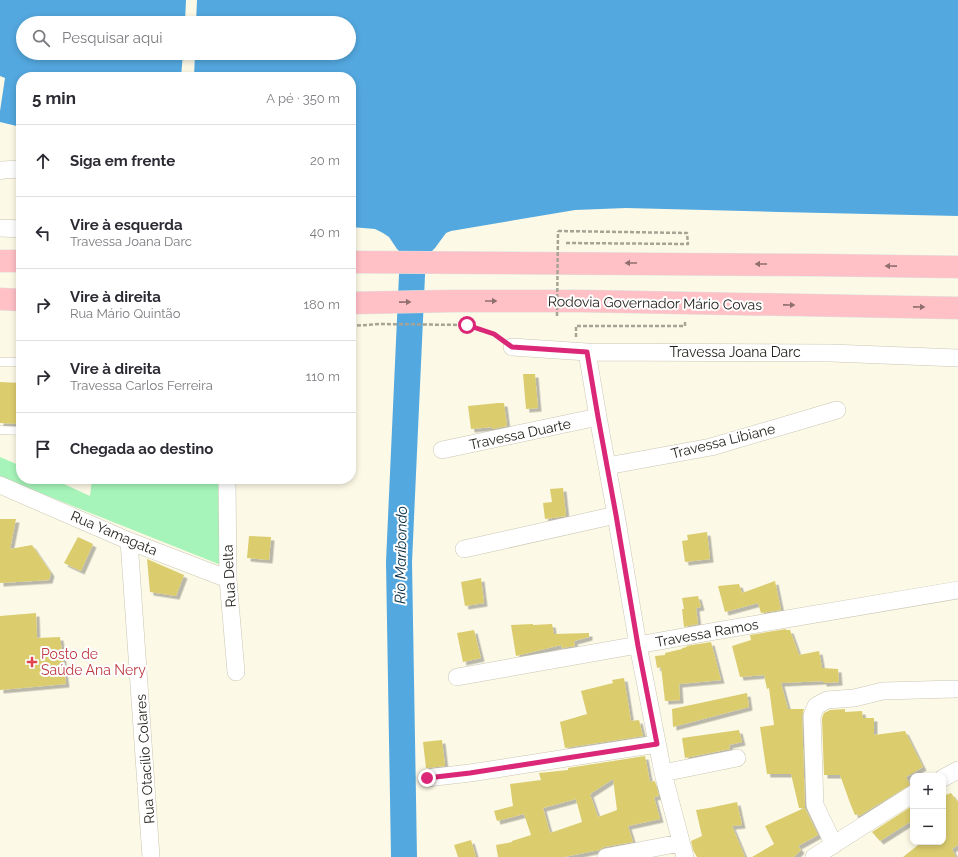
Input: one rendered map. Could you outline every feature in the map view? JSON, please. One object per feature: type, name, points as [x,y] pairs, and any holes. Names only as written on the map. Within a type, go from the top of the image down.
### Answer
[{"type":"highway","points":[[0,261],[16,261]]},
{"type":"highway","points":[[356,262],[807,264],[958,267]]},
{"type":"highway","points":[[0,299],[16,300]]},
{"type":"highway","name":"Rodovia Governador Mário Covas","points":[[359,303],[582,301],[958,308]]},
{"type":"street","points":[[0,171],[16,169]]},
{"type":"street","points":[[0,228],[16,229]]},
{"type":"street","name":"Travessa Joana Darc","points":[[512,347],[587,352],[831,353],[958,358]]},
{"type":"street","points":[[587,352],[638,646],[662,773],[682,850],[606,857]]},
{"type":"street","name":"Travessa Libiane","points":[[607,466],[711,447],[837,410]]},
{"type":"street","name":"Travessa Duarte","points":[[442,450],[598,417]]},
{"type":"street","name":"Rua Delta","points":[[227,484],[228,579],[236,672]]},
{"type":"street","name":"Rua Yamagata","points":[[0,485],[130,541],[228,579]]},
{"type":"street","points":[[464,549],[616,515]]},
{"type":"street","name":"Rua Otacílio Colares","points":[[130,541],[152,857]]},
{"type":"street","name":"Travessa Ramos","points":[[457,677],[958,590]]},
{"type":"street","points":[[834,845],[815,805],[812,716],[816,706],[827,700],[854,698],[883,691],[955,689]]},
{"type":"street","points":[[427,778],[470,773],[657,744]]},
{"type":"street","points":[[662,773],[737,758]]},
{"type":"street","points":[[946,776],[958,770]]},
{"type":"street","points":[[814,857],[910,796]]},
{"type":"lane","points":[[0,362],[16,362]]},
{"type":"lane","points":[[0,430],[16,431]]},
{"type":"path","points":[[557,316],[558,231],[687,232],[688,244],[566,243]]},
{"type":"path","points":[[356,326],[380,324],[467,325],[494,334],[512,347]]},
{"type":"green space","points":[[0,457],[16,464],[16,483],[0,477]]},
{"type":"green space","points":[[18,484],[64,484],[90,496],[91,484],[222,484],[221,565]]},
{"type":"water","points":[[0,0],[186,0],[185,16],[16,16],[16,60],[182,60],[181,72],[16,72],[16,126],[0,122],[0,111],[5,78],[0,76]]},
{"type":"water","points":[[197,0],[958,0],[958,216],[626,208],[575,210],[451,231],[446,233],[431,252],[401,253],[389,237],[383,233],[375,229],[356,227],[356,72],[194,72],[195,60],[356,60],[356,16],[196,16]]},
{"type":"building","points":[[523,374],[535,374],[538,408],[526,409]]},
{"type":"building","points":[[0,382],[16,383],[16,424],[0,423]]},
{"type":"building","points":[[504,403],[507,426],[492,429],[492,427],[471,429],[468,406]]},
{"type":"building","points":[[563,488],[566,516],[545,519],[543,503],[552,502],[550,489]]},
{"type":"building","points":[[0,519],[16,519],[10,549],[32,545],[51,573],[49,580],[0,583]]},
{"type":"building","points":[[707,532],[710,559],[685,562],[682,541],[688,540],[687,535]]},
{"type":"building","points":[[249,536],[271,537],[269,560],[247,558]]},
{"type":"building","points":[[78,537],[93,544],[81,571],[64,563]]},
{"type":"building","points":[[147,559],[184,575],[176,596],[150,592]]},
{"type":"building","points":[[481,578],[484,603],[465,606],[461,582]]},
{"type":"building","points":[[775,581],[781,610],[761,613],[758,603],[725,612],[718,586],[739,584],[742,593]]},
{"type":"building","points":[[698,596],[701,607],[696,608],[698,624],[684,627],[682,609],[684,609],[682,598]]},
{"type":"building","name":"Posto de Saúde Ana Nery","points":[[36,613],[37,638],[60,637],[66,684],[0,690],[0,616]]},
{"type":"building","points":[[552,624],[554,634],[589,633],[589,637],[574,641],[575,646],[562,648],[561,645],[516,656],[511,625]]},
{"type":"building","points":[[786,629],[790,630],[799,655],[819,651],[822,668],[838,669],[839,682],[823,683],[823,681],[781,683],[788,709],[804,709],[802,716],[805,808],[818,835],[798,846],[801,850],[794,857],[752,857],[774,844],[765,826],[804,808],[799,808],[791,774],[767,774],[760,727],[774,725],[769,688],[767,689],[764,675],[740,677],[732,646],[751,640],[750,635]]},
{"type":"building","points":[[474,630],[481,658],[463,662],[457,633]]},
{"type":"building","points":[[711,642],[721,680],[679,684],[680,700],[665,701],[661,667],[657,668],[655,656],[665,655],[665,653],[682,649],[687,647],[686,646]]},
{"type":"building","points":[[624,678],[631,721],[639,720],[643,736],[565,748],[560,722],[587,714],[581,691],[613,683],[612,680]]},
{"type":"building","points":[[747,693],[749,707],[673,727],[672,709]]},
{"type":"building","points":[[845,709],[845,712],[862,711],[863,718],[874,718],[874,735],[905,731],[923,767],[910,773],[906,777],[910,785],[859,816],[858,814],[855,815],[840,775],[824,775],[822,718],[824,713],[830,710]]},
{"type":"building","points":[[739,730],[742,742],[729,745],[730,749],[685,758],[682,738]]},
{"type":"building","points":[[442,740],[445,766],[426,768],[423,742]]},
{"type":"building","points":[[645,756],[650,782],[655,781],[659,796],[654,797],[660,819],[628,826],[633,842],[604,847],[599,850],[564,857],[498,857],[496,845],[512,842],[531,835],[524,814],[497,821],[494,811],[513,806],[510,784],[541,780],[539,773],[568,770],[568,768]],"holes":[[[613,779],[617,810],[598,817],[590,794]],[[576,799],[582,822],[550,833],[543,808]]]},
{"type":"building","points":[[951,793],[958,802],[958,845],[952,849],[956,857],[903,857],[918,845],[946,845],[946,795]]},
{"type":"building","points":[[737,802],[742,825],[732,826],[745,857],[697,857],[693,850],[691,841],[702,836],[696,810]]},
{"type":"building","points":[[910,807],[910,822],[880,841],[872,832]]},
{"type":"building","points":[[471,840],[476,857],[458,857],[454,845]]},
{"type":"waterway","name":"Rio Maribondo","points":[[404,857],[399,562],[413,253]]},
{"type":"place","name":"Posto de Saúde Ana Nery","points":[[32,662]]},
{"type":"route","points":[[427,778],[470,773],[657,744],[638,646],[587,352],[512,347],[494,334],[467,325]]}]
